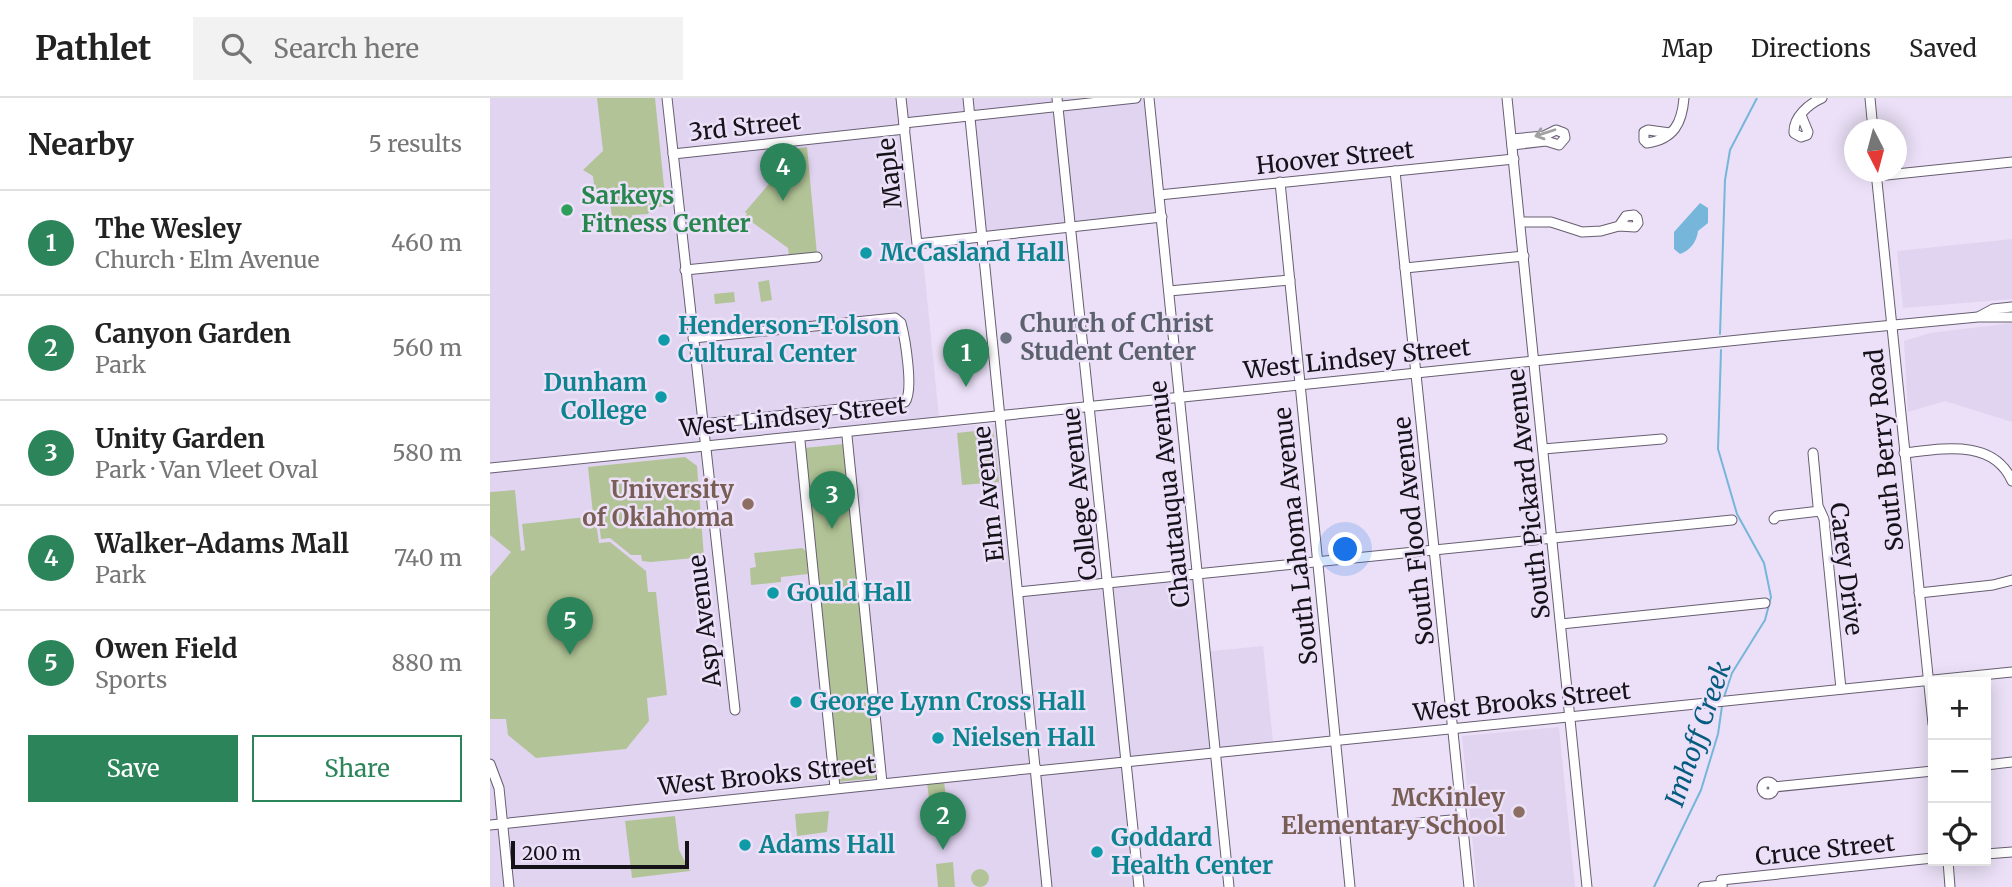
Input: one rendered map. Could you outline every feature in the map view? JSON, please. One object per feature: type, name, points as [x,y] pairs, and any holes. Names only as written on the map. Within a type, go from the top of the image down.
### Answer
[{"type":"street","name":"Asp Avenue","points":[[667,98],[735,710]]},
{"type":"street","name":"Maple","points":[[901,98],[917,244],[982,238]]},
{"type":"street","name":"Elm Avenue","points":[[968,98],[1047,887]]},
{"type":"street","name":"3rd Street","points":[[673,154],[905,126],[1058,103],[1136,98]]},
{"type":"street","name":"Chautauqua Avenue","points":[[1149,98],[1229,887]]},
{"type":"street","name":"South Pickard Avenue","points":[[1507,98],[1587,887]]},
{"type":"street","points":[[1670,133],[1681,122],[1684,98]]},
{"type":"street","points":[[1801,115],[1807,107],[1822,98]]},
{"type":"street","points":[[1870,98],[1871,119]]},
{"type":"street","name":"College Avenue","points":[[1058,103],[1139,887]]},
{"type":"street","points":[[1556,130],[1563,132],[1565,138],[1559,145],[1546,141],[1512,142],[1544,136],[1556,130]]},
{"type":"street","name":"Hoover Street","points":[[1159,195],[1514,159]]},
{"type":"street","points":[[1907,171],[2012,162]]},
{"type":"street","name":"South Flood Avenue","points":[[1395,171],[1469,887]]},
{"type":"street","name":"South Lahoma Avenue","points":[[1280,182],[1350,887]]},
{"type":"street","name":"South Berry Road","points":[[1878,182],[1928,680]]},
{"type":"street","points":[[982,238],[1162,217]]},
{"type":"street","points":[[1520,222],[1551,222],[1582,232],[1619,226]]},
{"type":"street","points":[[1405,268],[1524,256]]},
{"type":"street","points":[[685,270],[817,257]]},
{"type":"street","points":[[1169,291],[1290,280]]},
{"type":"street","name":"West Lindsey Street","points":[[1978,317],[1993,309],[2012,307]]},
{"type":"street","name":"West Lindsey Street","points":[[490,468],[1180,395],[1978,317],[2012,317]]},
{"type":"street","points":[[693,338],[895,318],[901,323],[905,348],[909,393],[905,402],[704,424]]},
{"type":"street","points":[[846,436],[882,783]]},
{"type":"street","points":[[1543,449],[1662,439]]},
{"type":"street","points":[[800,441],[835,788]]},
{"type":"street","points":[[1904,453],[1967,449],[1988,455],[2005,467],[2011,476]]},
{"type":"street","name":"Carey Drive","points":[[1813,453],[1820,511],[1824,519],[1841,689]]},
{"type":"street","points":[[1773,520],[1777,516],[1820,511]]},
{"type":"street","points":[[1018,592],[1732,520]]},
{"type":"street","points":[[1919,593],[1984,587],[2012,580]]},
{"type":"street","points":[[1561,624],[1765,603]]},
{"type":"street","name":"West Brooks Street","points":[[1960,677],[2012,672]]},
{"type":"street","name":"West Brooks Street","points":[[490,825],[882,783],[1126,762],[1928,680]]},
{"type":"street","points":[[1991,764],[2012,762]]},
{"type":"street","points":[[490,764],[497,779],[509,887]]},
{"type":"street","points":[[1774,787],[1928,772]]},
{"type":"street","points":[[1397,825],[1462,819]]},
{"type":"street","points":[[1991,854],[2012,852]]},
{"type":"street","name":"Cruce Street","points":[[1703,887],[1928,859]]},
{"type":"street","points":[[1948,866],[1950,887]]},
{"type":"shaded area","name":"University of Oklahoma","points":[[490,98],[1145,98],[1158,216],[986,233],[973,113],[900,121],[912,243],[922,248],[940,427],[998,424],[1016,596],[1195,579],[1202,652],[1263,646],[1274,751],[1123,766],[1135,887],[490,887]]},
{"type":"shaded area","points":[[2012,239],[2012,299],[1903,308],[1897,251]]},
{"type":"shaded area","points":[[2012,323],[2012,422],[1945,401],[1908,412],[1904,341],[1930,333]]},
{"type":"shaded area","name":"McKinley Elementary School","points":[[1559,727],[1575,887],[1477,887],[1462,736]]},
{"type":"green space","points":[[597,98],[655,98],[666,206],[651,208],[648,214],[632,215],[632,221],[626,221],[625,216],[612,217],[610,203],[596,204],[593,176],[583,170],[603,151]]},
{"type":"green space","points":[[807,147],[817,254],[789,256],[788,248],[745,217],[745,212],[779,172],[767,162],[772,152]]},
{"type":"green space","points":[[769,280],[772,300],[761,302],[758,282]]},
{"type":"green space","points":[[734,292],[735,302],[715,304],[714,294]]},
{"type":"green space","points":[[993,429],[999,482],[962,485],[957,433]]},
{"type":"green space","points":[[844,444],[878,778],[837,782],[804,448]]},
{"type":"green space","points":[[685,457],[697,466],[704,557],[642,561],[641,555],[631,555],[610,538],[601,539],[598,514],[593,514],[588,467]]},
{"type":"green space","points":[[515,490],[521,551],[525,550],[522,524],[595,516],[599,543],[610,542],[646,571],[648,592],[656,592],[667,695],[647,698],[649,721],[626,749],[536,758],[508,735],[506,719],[490,719],[490,577],[511,552],[490,535],[490,492]]},
{"type":"green space","points":[[802,548],[806,551],[808,574],[781,577],[781,582],[751,585],[750,568],[756,567],[754,553]]},
{"type":"green space","points":[[944,781],[948,812],[931,814],[927,783]]},
{"type":"green space","points":[[829,811],[827,832],[797,836],[795,814]]},
{"type":"green space","points":[[675,816],[679,850],[690,871],[632,878],[625,821]]},
{"type":"green space","points":[[953,862],[955,887],[938,887],[936,864]]},
{"type":"green space","points":[[980,869],[986,872],[989,878],[986,884],[980,887],[974,884],[971,878],[974,872]]},
{"type":"water","points":[[1700,203],[1708,208],[1708,223],[1698,231],[1690,248],[1680,254],[1674,249],[1674,232]]},
{"type":"waterway","name":"Imhoff Creek","points":[[1720,334],[1725,180],[1730,150],[1757,98]]},
{"type":"waterway","name":"Imhoff Creek","points":[[1721,350],[1718,449],[1737,514],[1764,563],[1771,597],[1765,620],[1732,673],[1724,697]]},
{"type":"waterway","name":"Imhoff Creek","points":[[1654,887],[1701,790],[1718,734],[1722,706]]},
{"type":"place","name":"Walker-Adams Mall","points":[[783,201]]},
{"type":"place","name":"Sarkeys Fitness Center","points":[[567,210]]},
{"type":"place","name":"McCasland Hall","points":[[866,253]]},
{"type":"place","name":"Church of Christ Student Center","points":[[1006,338]]},
{"type":"place","name":"Henderson-Tolson Cultural Center","points":[[664,340]]},
{"type":"place","name":"The Wesley","points":[[966,387]]},
{"type":"place","name":"Dunham College","points":[[661,397]]},
{"type":"place","name":"University of Oklahoma","points":[[748,504]]},
{"type":"place","name":"Unity Garden","points":[[832,529]]},
{"type":"place","name":"Gould Hall","points":[[773,593]]},
{"type":"place","name":"Owen Field","points":[[570,655]]},
{"type":"place","name":"George Lynn Cross Hall","points":[[796,702]]},
{"type":"place","name":"Nielsen Hall","points":[[938,738]]},
{"type":"place","name":"McKinley Elementary School","points":[[1519,812]]},
{"type":"place","name":"Adams Hall","points":[[745,845]]},
{"type":"place","name":"Canyon Garden","points":[[943,850]]},
{"type":"place","name":"Goddard Health Center","points":[[1097,852]]}]
